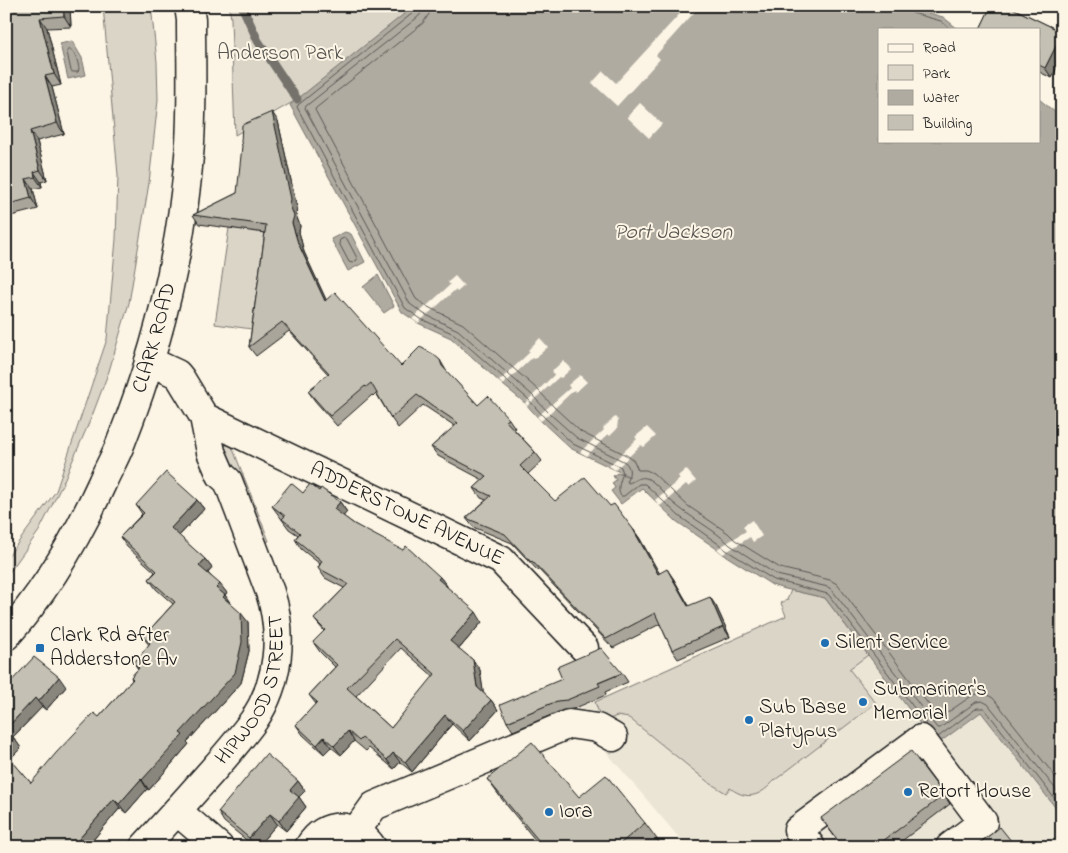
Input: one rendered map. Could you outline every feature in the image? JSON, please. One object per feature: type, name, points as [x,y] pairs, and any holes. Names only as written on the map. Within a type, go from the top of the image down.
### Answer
[{"type":"street","name":"CLARK ROAD","points":[[6,636],[33,603],[88,512],[121,442],[149,361],[172,274],[186,181],[192,115],[191,20],[189,6]]},
{"type":"street","name":"HIPWOOD STREET","points":[[144,847],[177,811],[254,719],[265,701],[272,681],[278,642],[278,624],[274,605],[228,480],[221,475],[211,452],[204,416],[177,374],[149,361]]},
{"type":"street","name":"ADDERSTONE AVENUE","points":[[204,416],[501,560],[584,648]]},
{"type":"street","points":[[309,847],[316,836],[335,827],[346,828],[364,839],[374,806],[569,724],[597,728],[613,737]]},
{"type":"street","points":[[811,847],[798,830],[921,739],[983,822],[950,847]]},
{"type":"street","points":[[177,811],[220,847]]},
{"type":"shaded area","name":"Sub Base Platypus","points":[[825,598],[959,728],[981,712],[1062,816],[1062,847],[687,847],[597,741],[589,740],[577,709]]},
{"type":"green space","points":[[103,6],[151,6],[157,62],[158,100],[149,183],[129,303],[109,371],[62,485],[39,531],[6,577],[6,559],[56,491],[107,339],[116,239],[118,175]]},
{"type":"green space","name":"Anderson Park","points":[[229,6],[418,6],[305,95],[235,135]]},
{"type":"green space","points":[[229,228],[273,234],[259,330],[215,324]]},
{"type":"green space","points":[[231,444],[269,541],[265,542],[240,472],[233,469],[224,447]]},
{"type":"green space","points":[[791,590],[825,598],[868,655],[849,669],[876,703],[775,780],[765,790],[749,796],[730,788],[726,793],[708,782],[629,718],[617,716],[602,722],[595,702],[786,616],[781,603],[787,600]]},
{"type":"water","name":"Port Jackson","points":[[414,6],[904,6],[943,17],[957,28],[878,28],[878,142],[1040,142],[1040,100],[1062,118],[1062,816],[981,712],[936,745],[825,598],[772,585],[676,521],[642,488],[621,504],[611,491],[615,488],[612,483],[616,480],[613,476],[617,473],[630,477],[570,448],[525,403],[451,338],[418,323],[402,312],[290,105]]},
{"type":"water","points":[[72,41],[82,58],[86,75],[68,79],[60,44]]},
{"type":"water","points":[[345,232],[351,234],[365,262],[348,271],[331,239]]},
{"type":"water","points":[[378,275],[394,306],[384,313],[363,287]]},
{"type":"pier","points":[[687,6],[700,6],[656,55],[660,59],[617,106],[592,83],[603,71],[616,83]]},
{"type":"pier","points":[[640,103],[662,124],[649,138],[627,117]]},
{"type":"pier","points":[[455,276],[464,286],[457,292],[455,290],[418,323],[412,319],[450,285],[448,282]]},
{"type":"pier","points":[[540,338],[548,347],[534,359],[532,358],[503,385],[499,381],[530,352],[528,350]]},
{"type":"pier","points":[[563,361],[571,369],[561,378],[559,377],[527,406],[525,403],[554,375],[552,371]]},
{"type":"pier","points":[[580,375],[587,382],[576,392],[574,390],[541,421],[537,417],[570,388],[568,385]]},
{"type":"pier","points":[[615,417],[618,420],[617,429],[610,436],[608,434],[587,456],[580,452],[604,430],[603,428]]},
{"type":"pier","points":[[647,427],[656,436],[644,447],[641,445],[615,470],[609,466],[637,439],[635,437]]},
{"type":"pier","points":[[686,469],[696,481],[689,487],[686,484],[660,506],[655,500],[680,479],[678,476]]},
{"type":"pier","points":[[752,520],[762,536],[753,542],[750,537],[723,554],[717,549],[746,531],[743,526]]},
{"type":"building","points":[[6,6],[63,6],[64,16],[40,18],[54,74],[45,76],[57,123],[30,131],[40,170],[34,172],[35,177],[26,179],[31,198],[6,205]]},
{"type":"building","points":[[991,6],[1008,6],[1062,32],[1062,34],[1045,68],[1040,66],[1040,28],[980,28]]},
{"type":"building","points":[[272,112],[291,199],[290,205],[294,216],[292,223],[298,243],[325,301],[335,292],[401,366],[420,347],[440,360],[442,366],[478,405],[488,396],[509,419],[506,421],[535,452],[520,466],[555,501],[585,477],[610,506],[614,504],[633,529],[658,574],[667,569],[688,606],[710,597],[723,627],[672,650],[655,613],[606,639],[505,534],[466,518],[491,496],[474,488],[487,476],[431,447],[458,423],[417,395],[391,418],[371,383],[330,416],[308,391],[329,373],[282,322],[249,347],[266,225],[193,215],[237,193],[242,146],[242,125]]},
{"type":"building","points":[[166,472],[197,500],[171,528],[205,559],[199,566],[220,584],[216,588],[241,613],[242,642],[235,673],[180,733],[183,735],[142,780],[119,804],[114,799],[72,847],[6,847],[6,754],[31,783],[94,713],[99,717],[133,679],[131,677],[139,668],[134,663],[150,643],[143,637],[175,602],[149,579],[157,571],[120,537],[144,513],[136,505]]},
{"type":"building","points":[[291,483],[303,493],[310,484],[319,491],[321,488],[340,502],[334,509],[354,524],[403,550],[406,546],[440,577],[438,579],[476,612],[450,641],[473,660],[477,687],[491,700],[463,731],[445,715],[405,762],[393,753],[387,760],[362,738],[359,741],[348,731],[334,746],[324,737],[317,745],[296,725],[317,702],[309,695],[337,665],[313,642],[325,630],[314,619],[348,584],[318,568],[322,561],[295,539],[300,533],[282,519],[285,516],[272,506]],"holes":[[[395,639],[435,674],[391,728],[347,688]]]},
{"type":"building","points":[[601,648],[622,673],[598,683],[600,686],[567,700],[557,701],[507,722],[500,705],[562,679],[557,667]]},
{"type":"building","points":[[34,657],[59,677],[39,701],[35,698],[6,729],[6,687]]},
{"type":"building","points":[[6,731],[14,738],[6,747]]},
{"type":"building","name":"Iora","points":[[532,742],[579,797],[606,775],[645,823],[621,843],[624,847],[544,847],[487,779]]},
{"type":"building","name":"Retort House","points":[[911,751],[944,795],[875,847],[843,847],[821,818]]},
{"type":"building","points":[[266,754],[298,781],[290,790],[299,797],[279,821],[270,814],[249,838],[218,812]]},
{"type":"building","points":[[1000,827],[1016,847],[975,847]]},
{"type":"waterway","points":[[242,6],[258,41],[297,99]]},
{"type":"place","name":"Silent Service","points":[[825,643]]},
{"type":"place","name":"Clark Rd after Adderstone Av","points":[[40,648]]},
{"type":"place","name":"Submariner's Memorial","points":[[863,702]]},
{"type":"place","name":"Sub Base Platypus","points":[[749,720]]},
{"type":"place","name":"Retort House","points":[[908,792]]},
{"type":"place","name":"Iora","points":[[549,812]]}]
